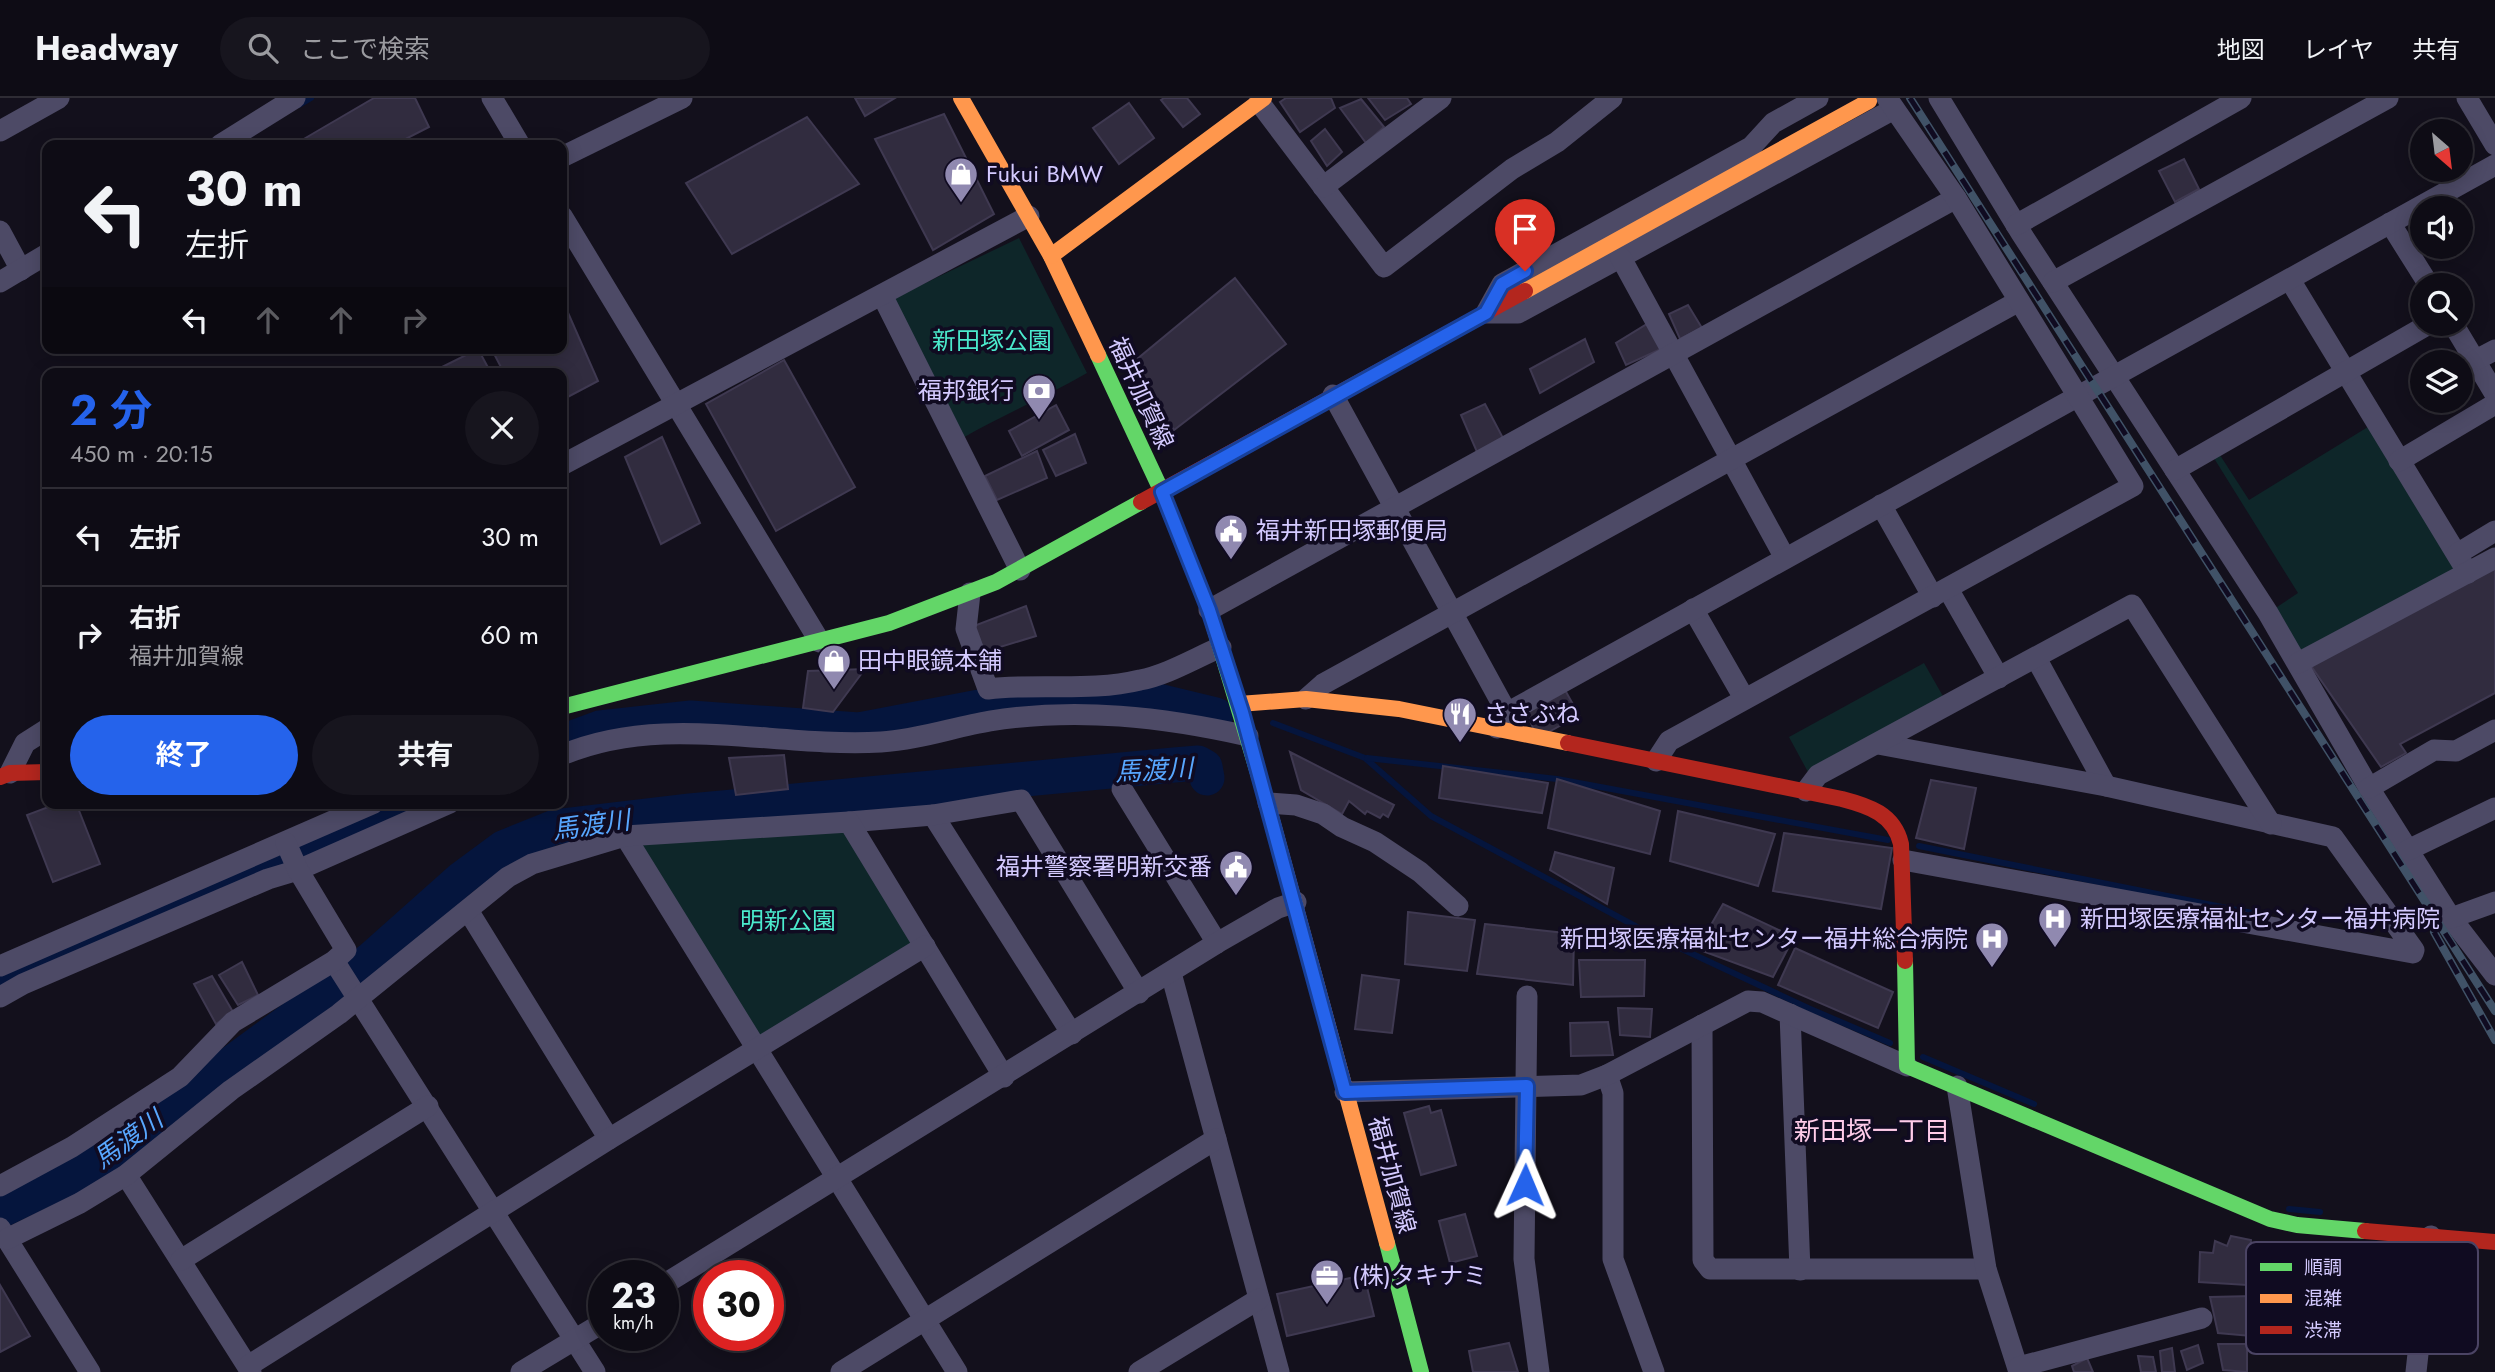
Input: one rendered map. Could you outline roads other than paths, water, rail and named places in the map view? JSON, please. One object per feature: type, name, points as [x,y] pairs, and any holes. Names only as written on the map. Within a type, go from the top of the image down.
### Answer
[{"type":"street","points":[[0,131],[59,98]]},
{"type":"street","points":[[228,140],[295,98]]},
{"type":"street","points":[[492,98],[517,140]]},
{"type":"street","points":[[567,155],[682,98]]},
{"type":"street","name":"福井加賀線","points":[[961,98],[1051,256],[1162,492],[1209,610],[1244,720],[1298,909],[1421,1372]]},
{"type":"street","points":[[1323,187],[1441,98]]},
{"type":"street","points":[[1051,256],[1261,100],[1384,267],[1512,169],[1557,142],[1612,98]]},
{"type":"street","points":[[1486,313],[1502,284],[1751,147],[1773,123],[1818,98]]},
{"type":"street","points":[[1939,98],[2016,225],[2298,663],[2369,789],[2451,918],[2494,974]]},
{"type":"street","points":[[2016,225],[2241,98]]},
{"type":"street","points":[[2053,282],[2388,98]]},
{"type":"street","points":[[2467,98],[2495,145]]},
{"type":"street","points":[[1486,313],[1518,313],[1621,258],[1883,103]]},
{"type":"street","points":[[567,706],[889,623],[970,593],[1020,570],[1333,395],[1883,103]]},
{"type":"street","points":[[1656,761],[1669,741],[2133,486],[1956,198],[1883,103]]},
{"type":"street","points":[[1502,720],[1693,609],[2495,165]]},
{"type":"street","points":[[1209,610],[1956,198]]},
{"type":"street","points":[[567,462],[1029,216]]},
{"type":"street","points":[[2390,223],[2421,273]]},
{"type":"street","points":[[567,224],[675,407],[820,642]]},
{"type":"street","points":[[0,231],[21,270]]},
{"type":"street","points":[[0,282],[42,257]]},
{"type":"street","points":[[1621,258],[1785,558]]},
{"type":"street","points":[[2290,280],[2468,573]]},
{"type":"street","points":[[882,295],[1020,570]]},
{"type":"street","points":[[567,753],[588,744],[667,731],[836,742],[884,742],[992,721],[1046,715],[1136,715],[1244,720],[1306,699],[1323,684],[2019,301]]},
{"type":"street","points":[[2175,470],[2410,335]]},
{"type":"street","points":[[2461,336],[2495,394]]},
{"type":"street","points":[[2476,360],[2495,350]]},
{"type":"street","points":[[1333,395],[1453,613],[1502,720]]},
{"type":"street","points":[[2399,461],[2495,404]]},
{"type":"street","points":[[1881,505],[1999,678]]},
{"type":"street","points":[[2457,554],[2495,531]]},
{"type":"street","points":[[2298,663],[2495,558]]},
{"type":"street","points":[[970,593],[966,629],[988,689],[1026,684],[1084,686],[1141,680],[1221,647]]},
{"type":"street","points":[[1806,791],[1818,775],[2132,604],[2271,824]]},
{"type":"street","points":[[1693,609],[1744,698]]},
{"type":"street","points":[[2036,658],[2106,786]]},
{"type":"street","points":[[1306,699],[1502,720],[1656,761],[1806,791],[1873,809],[1889,817],[1900,838],[1903,860],[1907,1066]]},
{"type":"street","points":[[2369,789],[2434,750],[2456,751],[2495,730]]},
{"type":"street","points":[[5,775],[25,743],[42,732]]},
{"type":"street","points":[[1878,744],[2106,786],[2333,837],[2413,953],[1903,860]]},
{"type":"street","points":[[5,775],[42,772]]},
{"type":"street","points":[[1122,789],[1217,943]]},
{"type":"street","points":[[90,1372],[4,1233],[80,1203],[126,1175],[231,1090],[316,1031],[469,912],[508,877],[531,864],[625,836],[933,815],[1021,800],[1139,993]]},
{"type":"street","points":[[1268,803],[1296,806],[1323,814],[1342,827],[1375,842],[1420,872],[1458,906]]},
{"type":"street","points":[[2408,850],[2495,808]]},
{"type":"street","points":[[0,966],[361,809]]},
{"type":"street","points":[[0,997],[23,984],[231,895],[298,870],[436,809]]},
{"type":"street","points":[[933,815],[1072,1034]]},
{"type":"street","points":[[849,822],[1004,1077]]},
{"type":"street","points":[[625,836],[957,1372]]},
{"type":"street","points":[[0,1186],[72,1147],[180,1077],[233,1022],[334,961],[346,950],[298,870],[286,843]]},
{"type":"street","points":[[2451,918],[2495,902]]},
{"type":"street","points":[[679,1276],[1217,943],[1278,908],[1298,909]]},
{"type":"street","points":[[469,912],[609,1139]]},
{"type":"street","points":[[126,1175],[249,1369],[609,1139],[925,946]]},
{"type":"street","points":[[334,961],[429,1106],[595,1372]]},
{"type":"street","points":[[1171,973],[1279,1372]]},
{"type":"street","points":[[1527,996],[1524,1259],[1539,1372]]},
{"type":"street","points":[[1345,1092],[1581,1085],[1607,1075],[1748,1001],[1762,1002],[2270,1219],[2297,1225],[2495,1242]]},
{"type":"street","points":[[1790,1014],[1800,1270]]},
{"type":"street","points":[[1702,1025],[1703,1260],[1710,1269],[1986,1269]]},
{"type":"street","points":[[1607,1075],[1613,1093],[1613,1259],[1654,1372]]},
{"type":"street","points":[[1957,1086],[1986,1269],[2019,1369],[2202,1318]]},
{"type":"street","points":[[181,1260],[429,1106]]},
{"type":"street","points":[[841,1372],[1216,1139]]},
{"type":"street","points":[[2430,1242],[2431,1236]]},
{"type":"street","points":[[1139,1372],[1259,1299]]},
{"type":"street","points":[[521,1372],[588,1331]]},
{"type":"street","points":[[2416,1372],[2418,1354]]},
{"type":"waterway","points":[[299,105],[311,98]]},
{"type":"waterway","points":[[567,740],[600,728],[691,718],[859,730],[1026,698],[1154,700],[1216,715]]},
{"type":"waterway","points":[[1273,723],[1365,758],[1431,816],[1650,934],[1890,1043]]},
{"type":"waterway","points":[[1367,758],[1557,779],[1888,840]]},
{"type":"waterway","name":"馬渡川","points":[[0,1211],[86,1170],[370,960],[461,879],[503,848],[555,827],[690,811],[1198,763],[1205,767],[1207,778]]},
{"type":"waterway","points":[[0,984],[398,809]]},
{"type":"waterway","points":[[1919,846],[2257,914]]},
{"type":"waterway","points":[[1923,1057],[2034,1104]]},
{"type":"waterway","points":[[2289,1209],[2320,1212]]},
{"type":"railway","points":[[1910,98],[2495,1011]]},
{"type":"railway","points":[[2434,932],[2495,1040]]},
{"type":"place","name":"Fukui BMW","points":[[961,204]]},
{"type":"place","name":"福邦銀行","points":[[1039,421]]},
{"type":"place","name":"福井新田塚郵便局","points":[[1231,561]]},
{"type":"place","name":"田中眼鏡本舗","points":[[834,691]]},
{"type":"place","name":"ささぶね","points":[[1460,744]]},
{"type":"place","name":"福井警察署明新交番","points":[[1236,897]]},
{"type":"place","name":"新田塚医療福祉センター福井病院","points":[[2055,949]]},
{"type":"place","name":"新田塚医療福祉センター福井総合病院","points":[[1992,969]]},
{"type":"place","name":"(株)タキナミ","points":[[1327,1306]]},
{"type":"district","name":"新田塚一丁目","points":[[1872,1131]]},
{"type":"park label","name":"新田塚公園","points":[[992,341]]},
{"type":"park label","name":"明新公園","points":[[788,921]]}]
